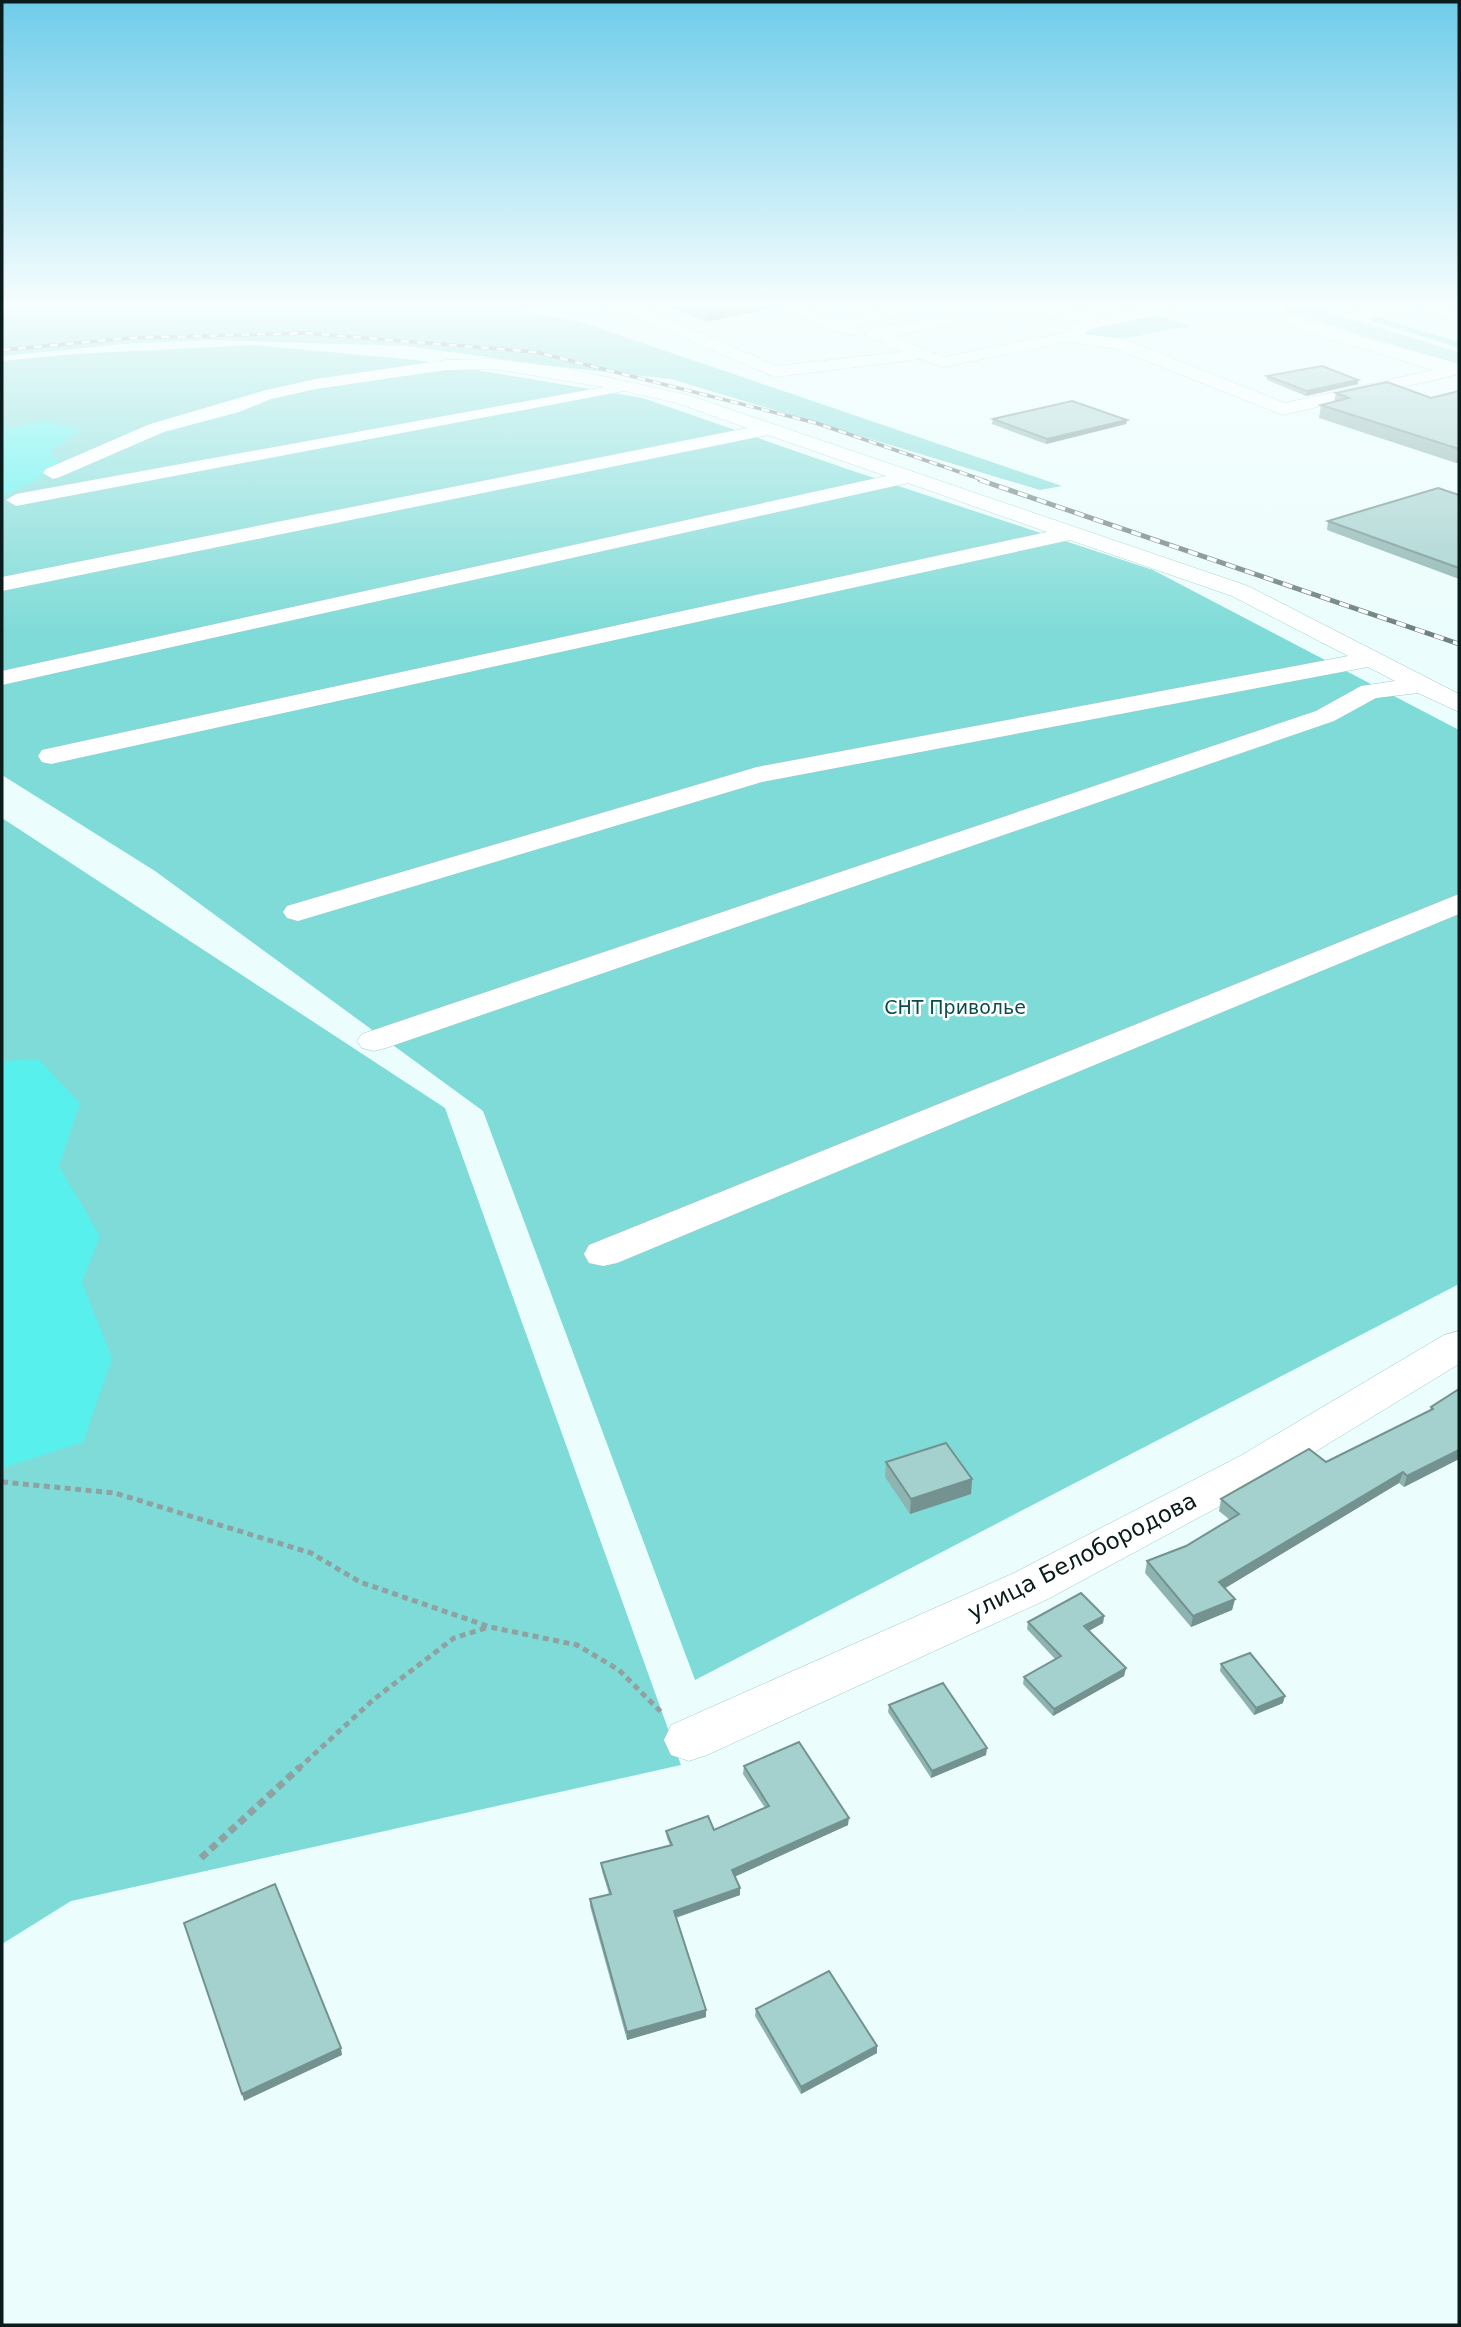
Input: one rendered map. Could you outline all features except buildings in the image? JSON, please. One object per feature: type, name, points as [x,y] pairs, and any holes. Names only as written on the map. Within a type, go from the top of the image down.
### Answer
[{"type":"street","points":[[53,473],[156,428],[203,416]]},
{"type":"street","points":[[16,500],[475,416]]},
{"type":"street","points":[[731,416],[1240,591],[1459,704]]},
{"type":"street","points":[[2,584],[770,429]]},
{"type":"street","points":[[2,678],[910,477]]},
{"type":"street","points":[[51,755],[1071,533]]},
{"type":"street","points":[[299,912],[757,775],[1371,659]]},
{"type":"street","points":[[374,1041],[1325,716],[1370,691],[1421,685]]},
{"type":"street","points":[[603,1254],[1459,903]]},
{"type":"street","name":"улица Белобородова","points":[[689,1740],[1031,1586],[1256,1467],[1459,1345]]},
{"type":"path","points":[[2,1482],[115,1493],[227,1525],[311,1553],[360,1582],[490,1627],[568,1643],[600,1657],[619,1670],[689,1740]]},
{"type":"path","points":[[201,1858],[373,1700],[454,1637],[490,1627]]},
{"type":"green space","name":"СНТ Приволье","points":[[2,416],[694,416],[1153,570],[1459,730],[1459,1284],[695,1680],[483,1111],[155,871],[2,775]]},
{"type":"green space","points":[[793,416],[855,416],[1062,486],[1040,490]]},
{"type":"green space","points":[[2,818],[445,1108],[681,1765],[71,1901],[2,1944]]},
{"type":"shaded area","points":[[46,420],[81,431],[51,451],[58,462],[34,482],[2,496],[2,429]]},
{"type":"shaded area","points":[[38,1059],[80,1103],[59,1166],[100,1236],[82,1282],[112,1359],[83,1442],[2,1468],[2,1061]]},
{"type":"railway","points":[[787,416],[986,481]]},
{"type":"railway","points":[[980,480],[1459,644]]}]
